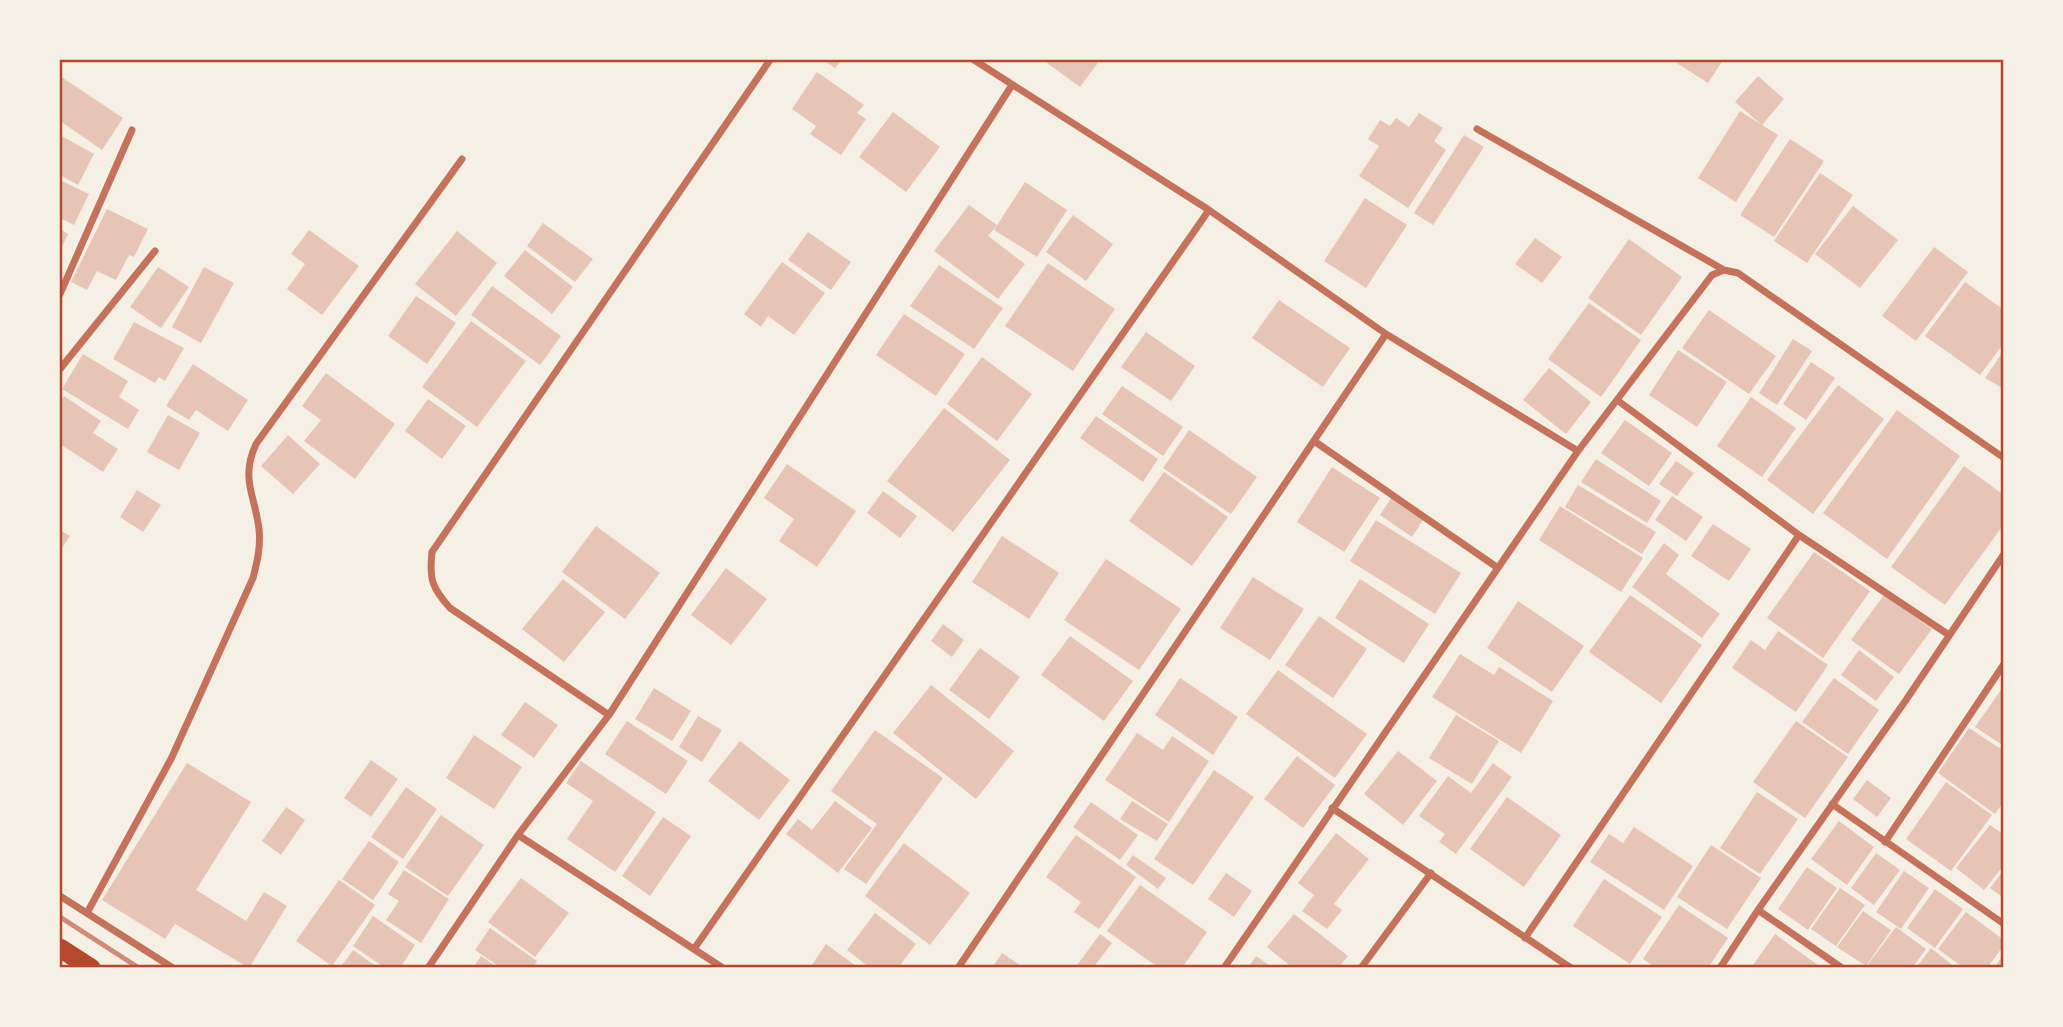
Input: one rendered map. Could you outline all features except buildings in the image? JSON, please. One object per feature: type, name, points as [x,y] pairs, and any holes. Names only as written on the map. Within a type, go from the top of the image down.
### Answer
[{"type":"highway","points":[[60,948],[90,968]]},
{"type":"street","points":[[609,715],[450,608],[439,595],[429,575],[432,552],[770,60]]},
{"type":"street","points":[[974,60],[1209,210],[1386,334],[1578,451]]},
{"type":"street","points":[[428,968],[517,835],[609,715],[1012,85]]},
{"type":"street","points":[[1477,129],[1724,270],[1738,274],[2004,458]]},
{"type":"street","points":[[60,294],[132,130]]},
{"type":"street","points":[[87,913],[171,759],[253,578],[260,552],[259,530],[247,474],[256,444],[462,159]]},
{"type":"street","points":[[694,949],[1209,210]]},
{"type":"street","points":[[60,369],[155,251]]},
{"type":"street","points":[[1224,968],[1578,451],[1712,275],[1724,270]]},
{"type":"street","points":[[958,968],[1386,334]]},
{"type":"street","points":[[1617,400],[1799,535],[1949,635]]},
{"type":"street","points":[[1314,441],[1498,568]]},
{"type":"street","points":[[1525,937],[1799,535]]},
{"type":"street","points":[[1720,968],[2004,554]]},
{"type":"street","points":[[1885,842],[2004,664]]},
{"type":"street","points":[[1832,804],[2004,924]]},
{"type":"street","points":[[1332,808],[1571,968]]},
{"type":"street","points":[[517,835],[723,968]]},
{"type":"street","points":[[1361,968],[1431,873]]},
{"type":"street","points":[[60,896],[173,968]]},
{"type":"street","points":[[1758,910],[1842,968]]},
{"type":"railway","points":[[60,917],[139,968]]}]
